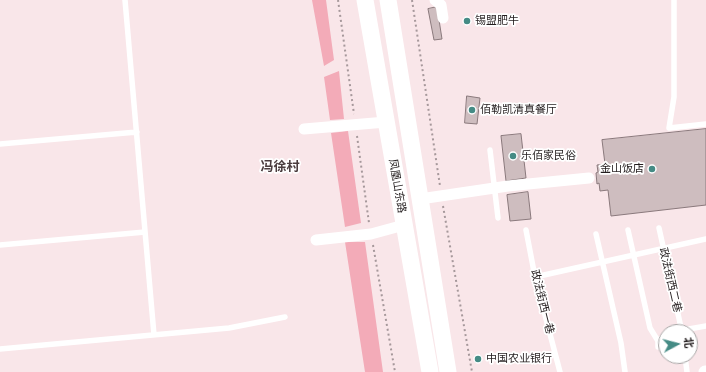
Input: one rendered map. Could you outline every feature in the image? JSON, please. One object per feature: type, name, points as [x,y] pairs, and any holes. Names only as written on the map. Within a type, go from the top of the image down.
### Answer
[{"type":"main road","name":"凤凰山东路","points":[[365,0],[430,372]]},
{"type":"main road","name":"凤凰山东路","points":[[388,0],[448,372]]},
{"type":"street","points":[[435,0],[441,5],[443,18]]},
{"type":"street","points":[[304,128],[386,122]]},
{"type":"street","points":[[420,199],[494,188],[589,178]]},
{"type":"street","points":[[316,240],[371,234],[404,225]]},
{"type":"lane","points":[[125,0],[154,335]]},
{"type":"lane","points":[[674,0],[674,97],[669,128],[706,124]]},
{"type":"lane","points":[[0,144],[136,132]]},
{"type":"lane","points":[[490,150],[498,218]]},
{"type":"lane","name":"政法街西二巷","points":[[659,228],[679,324]]},
{"type":"lane","name":"政法街西一巷","points":[[526,230],[535,277],[560,372]]},
{"type":"lane","points":[[628,230],[650,328],[658,344]]},
{"type":"lane","points":[[0,245],[145,232]]},
{"type":"lane","points":[[596,234],[621,343],[626,372]]},
{"type":"lane","points":[[535,277],[706,239]]},
{"type":"lane","points":[[0,349],[229,328],[285,317]]},
{"type":"path","points":[[338,0],[371,234],[395,372]]},
{"type":"shaded area","points":[[312,0],[326,0],[334,60],[324,66]]},
{"type":"shaded area","points":[[339,71],[344,119],[330,120],[324,77]]},
{"type":"shaded area","points":[[348,131],[361,223],[345,227],[331,133]]},
{"type":"shaded area","points":[[345,242],[365,242],[383,372],[365,372]]},
{"type":"building","points":[[437,7],[442,39],[434,40],[428,9]]},
{"type":"building","name":"佰勒凯清真餐厅","points":[[467,96],[480,98],[477,124],[465,123]]},
{"type":"building","name":"金山饭店","points":[[706,129],[706,205],[611,216],[608,190],[600,191],[599,183],[597,184],[597,165],[605,164],[602,140]]},
{"type":"building","points":[[521,134],[526,178],[506,181],[501,136]]},
{"type":"building","points":[[528,192],[531,219],[510,221],[507,195]]},
{"type":"place","name":"锡盟肥牛","points":[[467,21]]},
{"type":"place","name":"佰勒凯清真餐厅","points":[[472,110]]},
{"type":"place","name":"乐佰家民俗","points":[[513,156]]},
{"type":"place","name":"金山饭店","points":[[652,169]]},
{"type":"place","name":"中国农业银行","points":[[478,359]]},
{"type":"district","name":"冯徐村","points":[[280,167]]}]
